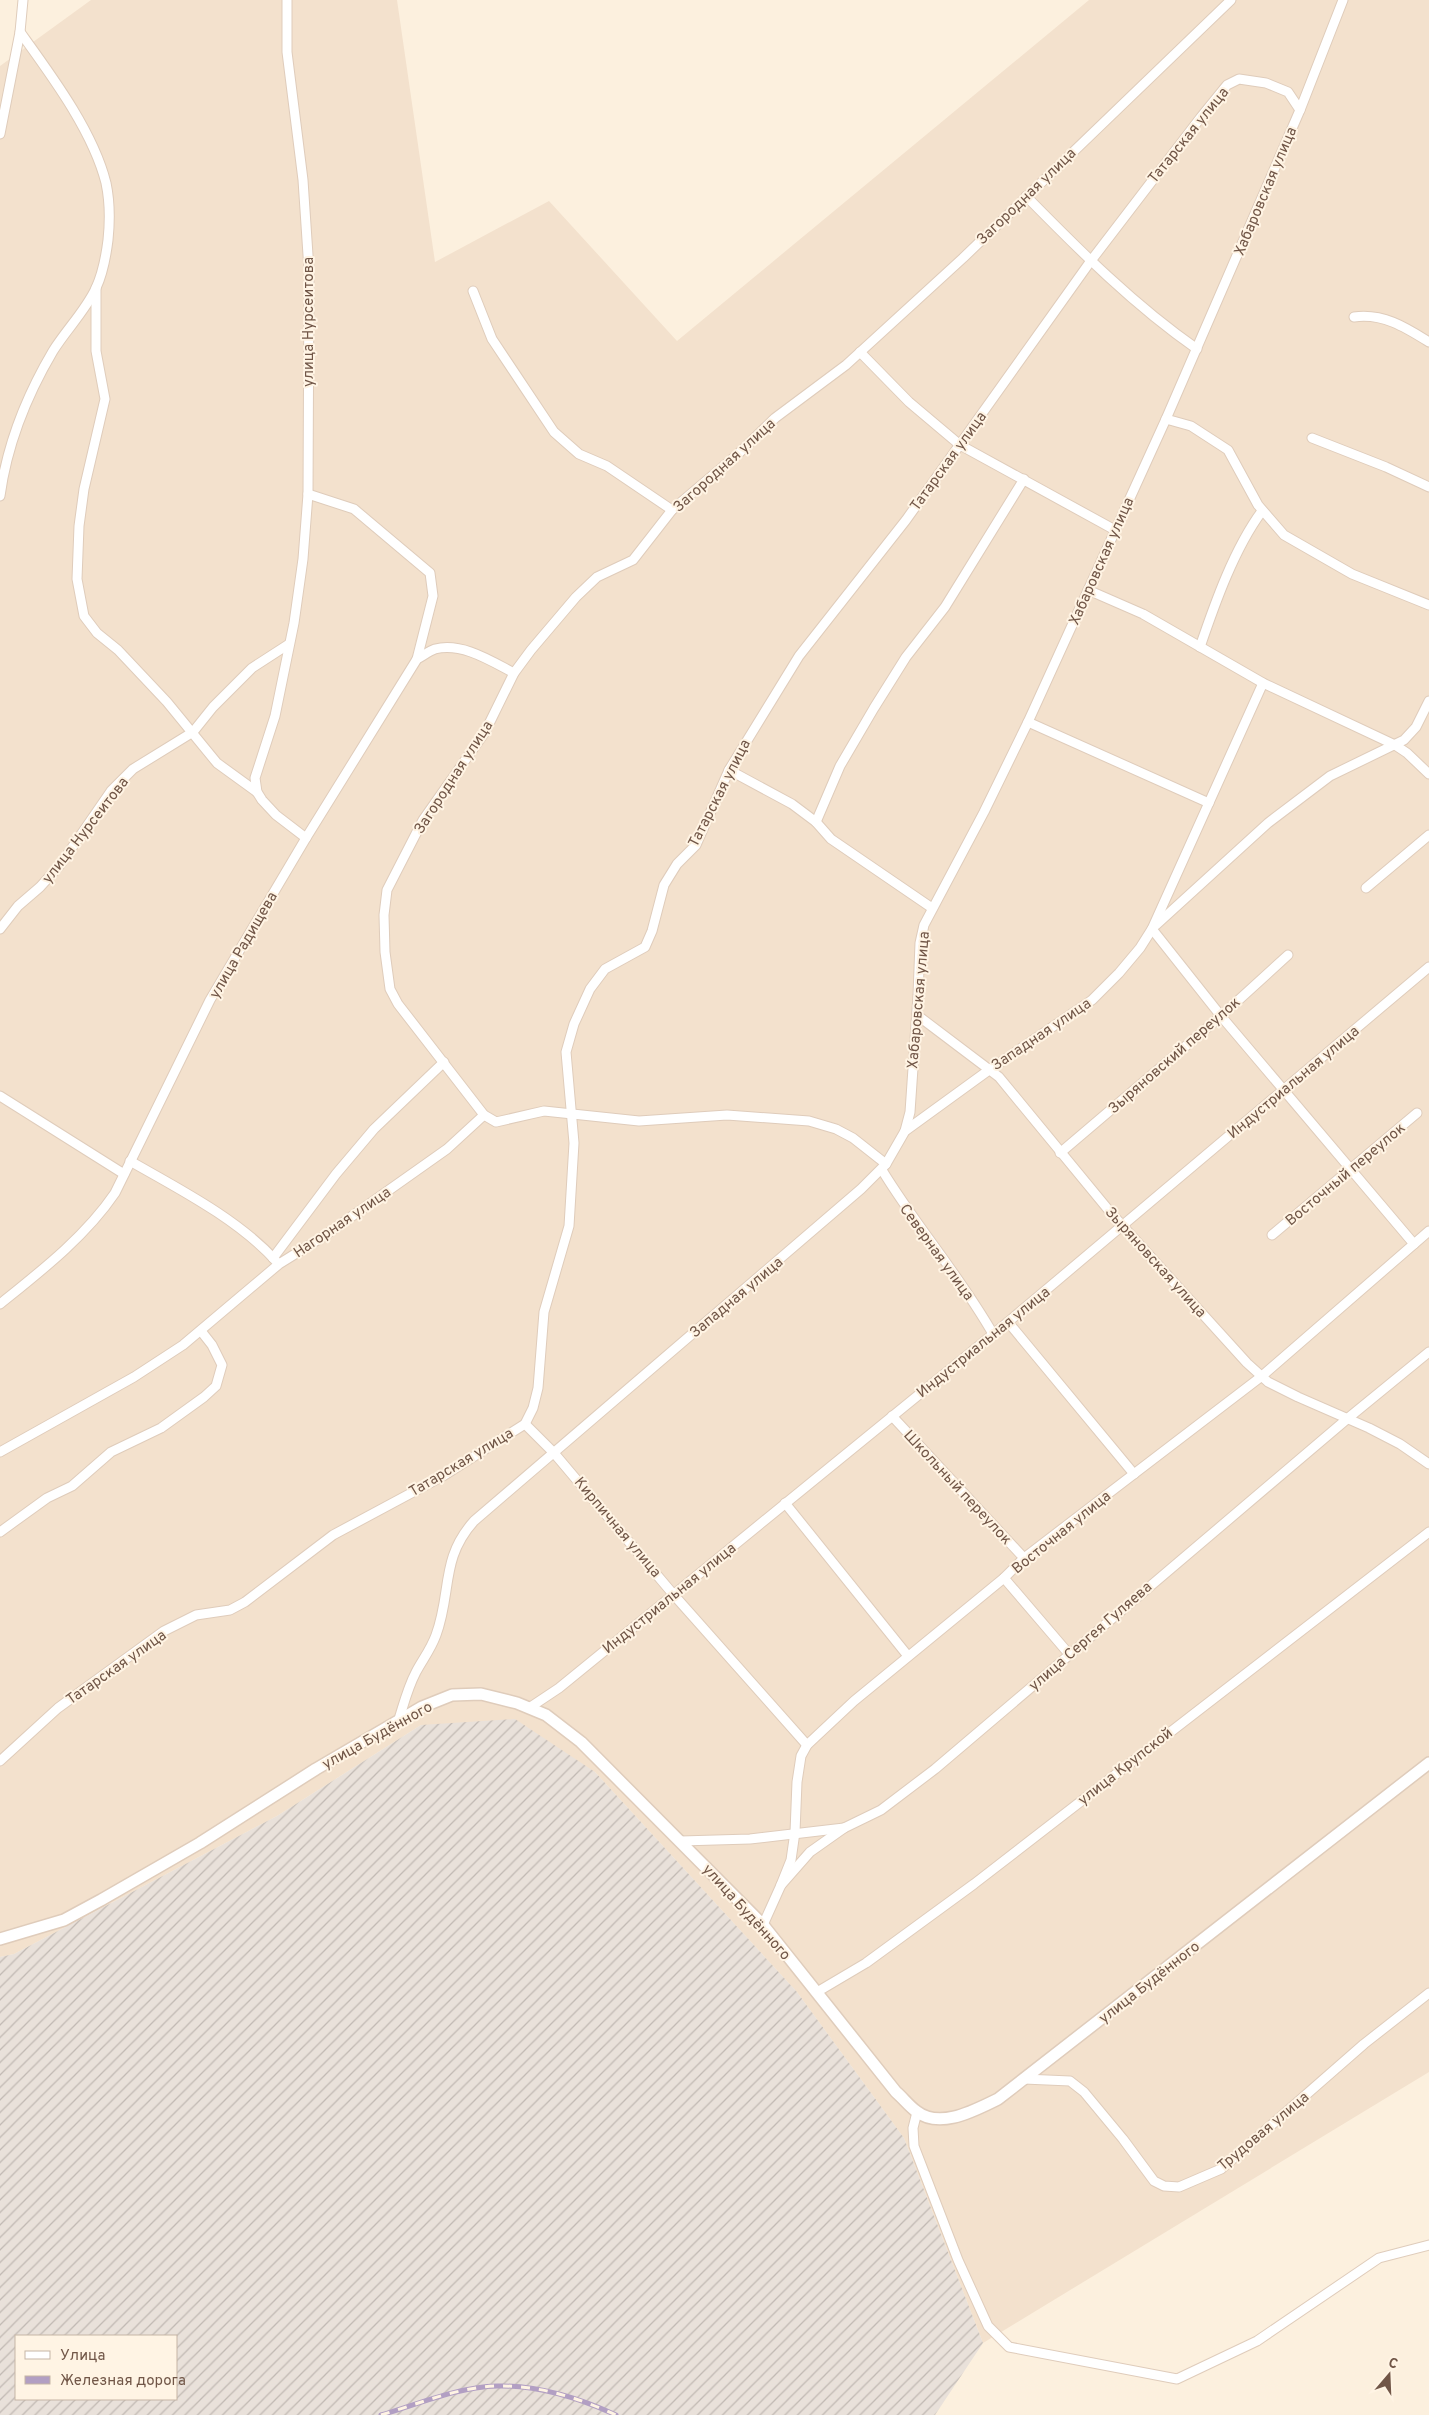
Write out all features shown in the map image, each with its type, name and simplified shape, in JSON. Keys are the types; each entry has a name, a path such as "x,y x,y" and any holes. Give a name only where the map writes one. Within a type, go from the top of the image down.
{"street":[{"path":"0,134 20,32 23,0"},
{"name":"улица Нурсеитова","path":"257,792 255,778 275,716 304,559 308,494 309,270 303,180 287,52 287,0"},
{"name":"Загородная улица","path":"484,1115 402,1011 390,989 385,952 387,890 423,820 485,732 514,673 576,597 596,577 634,560 672,510 696,491 775,418 846,365 1231,0"},
{"name":"Хабаровская улица","path":"905,1131 910,1112 920,942 924,925 984,812 1028,722 1166,418 1300,110 1343,0"},
{"path":"0,496 12,442 38,378 54,350 96,288 106,256 110,218 106,183 94,150 52,76 20,32"},
{"name":"Татарская улица","path":"0,1761 58,1708 164,1631 196,1615 230,1610 245,1602 301,1557 333,1535 443,1476 525,1424 533,1408 538,1388 544,1312 569,1226 574,1143 566,1052 578,1015 590,988 605,969 645,947 664,885 677,864 696,845 729,770 799,656 906,520 1090,262 1227,85 1239,79 1266,83 1288,92 1300,110"},
{"path":"1026,196 1090,262 1166,328 1196,349"},
{"path":"96,288 96,351 105,399 84,489 79,526 77,579 84,616 97,633 118,650 193,732 217,763 257,792 276,815 306,838"},
{"path":"473,291 492,339 554,432 579,454 607,466 672,510"},
{"path":"1354,317 1370,315 1383,318 1429,342"},
{"path":"860,352 909,402 960,445 1024,478 1115,530"},
{"path":"1166,418 1191,426 1228,450 1262,511 1284,535 1352,574 1429,605"},
{"path":"1312,438 1386,467 1429,487"},
{"path":"816,822 840,766 874,708 906,657 945,607 1024,478"},
{"name":"улица Радищева","path":"0,1304 80,1236 103,1210 124,1174 210,1000 306,838 417,659 434,596 430,574 354,509 308,494"},
{"path":"1200,647 1212,612 1238,554 1262,511"},
{"path":"1088,590 1144,614 1263,683 1395,745 1407,753 1429,774"},
{"name":"улица Нурсеитова","path":"0,929 18,906 40,888 60,865 111,791 133,768 193,732 213,707 252,668 289,644"},
{"path":"417,659 433,650 446,648 476,654 514,673"},
{"name":"Западная улица","path":"1152,929 1263,683"},
{"name":"Западная улица","path":"400,1719 416,1673 430,1650 437,1633 444,1607 452,1552 460,1536 474,1521 827,1220 884,1167 905,1131 989,1070 1092,1000 1119,973 1152,929 1268,823 1330,776 1404,740 1416,727 1429,701"},
{"path":"1028,722 1209,803"},
{"path":"729,770 792,804 816,822 831,839 932,908"},
{"path":"1366,888 1429,835"},
{"path":"1152,929 1221,1016 1414,1244"},
{"name":"Зыряновский переулок","path":"1060,1153 1221,1016 1288,955"},
{"name":"Индустриальная улица","path":"529,1708 559,1688 1008,1322 1429,967"},
{"name":"Зыряновская улица","path":"917,1015 999,1077 1060,1153 1247,1363 1262,1376 1298,1397 1400,1444 1429,1464"},
{"path":"130,1161 172,1185 238,1228 262,1246 276,1261 336,1174 374,1129 444,1062"},
{"path":"0,1096 124,1174"},
{"path":"484,1115 496,1122 544,1111 639,1121 727,1115 809,1121 853,1138 884,1167"},
{"name":"Восточный переулок","path":"1272,1235 1417,1113"},
{"name":"Нагорная улица","path":"0,1452 134,1377 201,1331 276,1261 324,1236 447,1149 484,1115"},
{"name":"Северная улица","path":"884,1167 894,1191 946,1261 993,1334"},
{"name":"Восточная улица","path":"781,1884 791,1860 795,1832 797,1782 801,1756 807,1745 854,1701 1004,1578 1024,1558 1262,1376 1429,1231"},
{"path":"1008,1322 1134,1474"},
{"path":"0,1532 47,1498 72,1486 111,1452 161,1428 216,1386 222,1365 212,1345 201,1331"},
{"name":"улица Сергея Гуляева","path":"763,1925 781,1884 810,1852 844,1828 881,1810 935,1769 1347,1418 1429,1352"},
{"name":"Школьный переулок","path":"892,1416 1024,1558"},
{"name":"Кирпичная улица","path":"525,1424 554,1453 674,1594 807,1745"},
{"path":"785,1503 908,1656"},
{"name":"улица Крупской","path":"817,1992 866,1963 974,1884 1429,1532"},
{"path":"1004,1578 1068,1654"},
{"name":"улица Будённого","path":"0,1939 64,1920 200,1843 400,1719 452,1695 481,1694 546,1715 580,1742 763,1925 896,2092 917,2112 935,2118 965,2114 998,2099 1429,1764"},
{"path":"680,1841 750,1839 795,1832 844,1828"},
{"name":"Трудовая улица","path":"1024,2079 1070,2081 1084,2092 1118,2132 1154,2181 1164,2186 1179,2187 1220,2169 1364,2044 1429,1993"},
{"path":"917,2112 913,2128 914,2146 958,2260 988,2326 1009,2347 1177,2379 1257,2341 1379,2258 1429,2245"}],"shaded area":[{"path":"91,0 397,0 435,262 549,201 677,341 1089,0 1429,0 1429,2072 983,2343 904,2138 797,1992 595,1772 421,1725 277,1816 14,1954 0,1957 0,66"},
{"path":"515,1719 595,1772 797,1992 904,2138 983,2343 935,2415 0,2415 0,1957 14,1954 277,1816 421,1725"}],"railway":[{"path":"381,2415 468,2389 497,2386 543,2390 588,2403 616,2415"}]}
